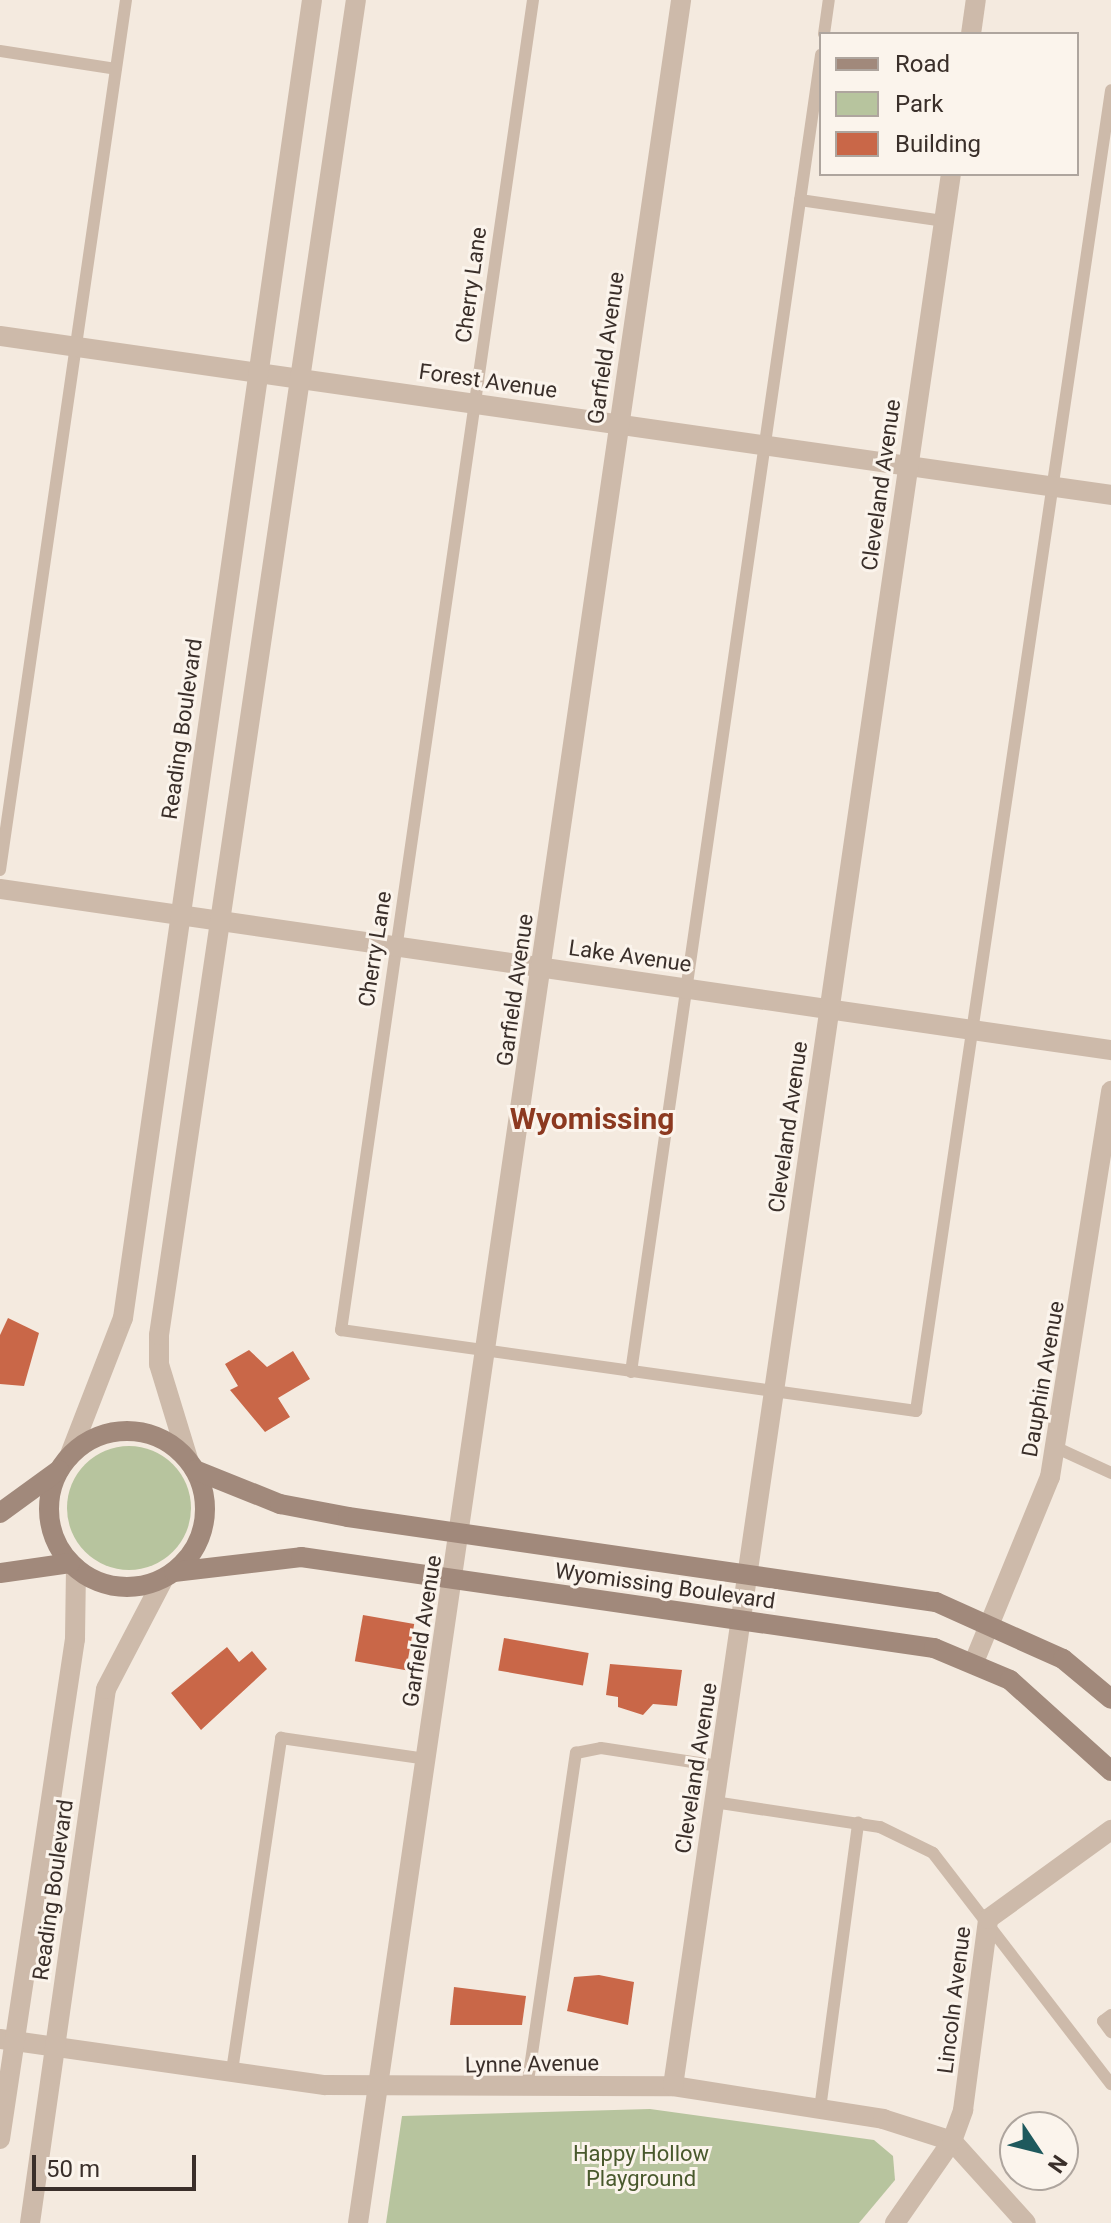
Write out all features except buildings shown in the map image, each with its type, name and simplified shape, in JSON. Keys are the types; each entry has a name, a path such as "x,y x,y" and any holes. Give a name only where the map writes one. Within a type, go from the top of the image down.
{"main road":[{"path":"0,1513 100,1435 129,1431 157,1436 191,1464 204,1525 169,1575 113,1586 73,1566 0,1573"},
{"path":"64,1464 50,1523 73,1566"},
{"name":"Wyomissing Boulevard","path":"191,1464 280,1504 936,1602 991,1622 1063,1659 1111,1699"},
{"name":"Wyomissing Boulevard","path":"169,1575 301,1557 454,1582 934,1648 974,1662 1037,1699 1111,1771"}],"street":[{"name":"Reading Boulevard","path":"64,1464 123,1318 312,0"},
{"path":"191,1464 159,1364 159,1335 303,380 356,0"},
{"name":"Garfield Avenue","path":"358,2223 488,1351 681,0"},
{"path":"971,32 976,0"},
{"name":"Cleveland Avenue","path":"673,2086 719,1766 753,1574 774,1392 951,176"},
{"name":"Forest Avenue","path":"0,336 1111,495"},
{"name":"Lake Avenue","path":"0,889 1111,1050"},
{"name":"Dauphin Avenue","path":"974,1662 1057,1448 1111,1091"},
{"name":"Reading Boulevard","path":"0,2139 6,2040 75,1639 73,1566"},
{"name":"Reading Boulevard","path":"30,2223 106,1689 169,1575"},
{"name":"Lincoln Avenue","path":"895,2223 952,2141 963,2110 988,1919 1111,1830"},
{"name":"Lynne Avenue","path":"6,2040 378,2089 673,2086 820,2109 952,2141"},
{"path":"952,2141 1026,2223"}],"lane":[{"path":"0,870 126,0"},
{"name":"Cherry Lane","path":"533,0 341,1330 916,1411 973,1029"},
{"path":"824,32 829,0"},
{"path":"0,51 116,69"},
{"path":"631,1372 819,69"},
{"path":"973,1029 1111,90"},
{"path":"800,200 944,221"},
{"path":"1057,1448 1111,1473"},
{"path":"232,2071 281,1738 427,1759"},
{"path":"527,2088 576,1753 601,1748 719,1766"},
{"path":"714,1802 858,1823 933,1853 988,1919 1111,2084"},
{"path":"820,2109 858,1823"},
{"path":"1111,2015 1103,2021 1111,2032"}],"green space":[{"path":"129,1446 153,1450 173,1464 187,1484 191,1508 187,1532 173,1552 153,1566 129,1570 105,1566 85,1552 71,1532 67,1508 71,1484 85,1464 105,1450"},
{"name":"Happy Hollow Playground","path":"650,2109 874,2140 893,2156 895,2180 859,2223 386,2223 402,2116"}],"district":[{"name":"Wyomissing","path":"592,1119"}]}
